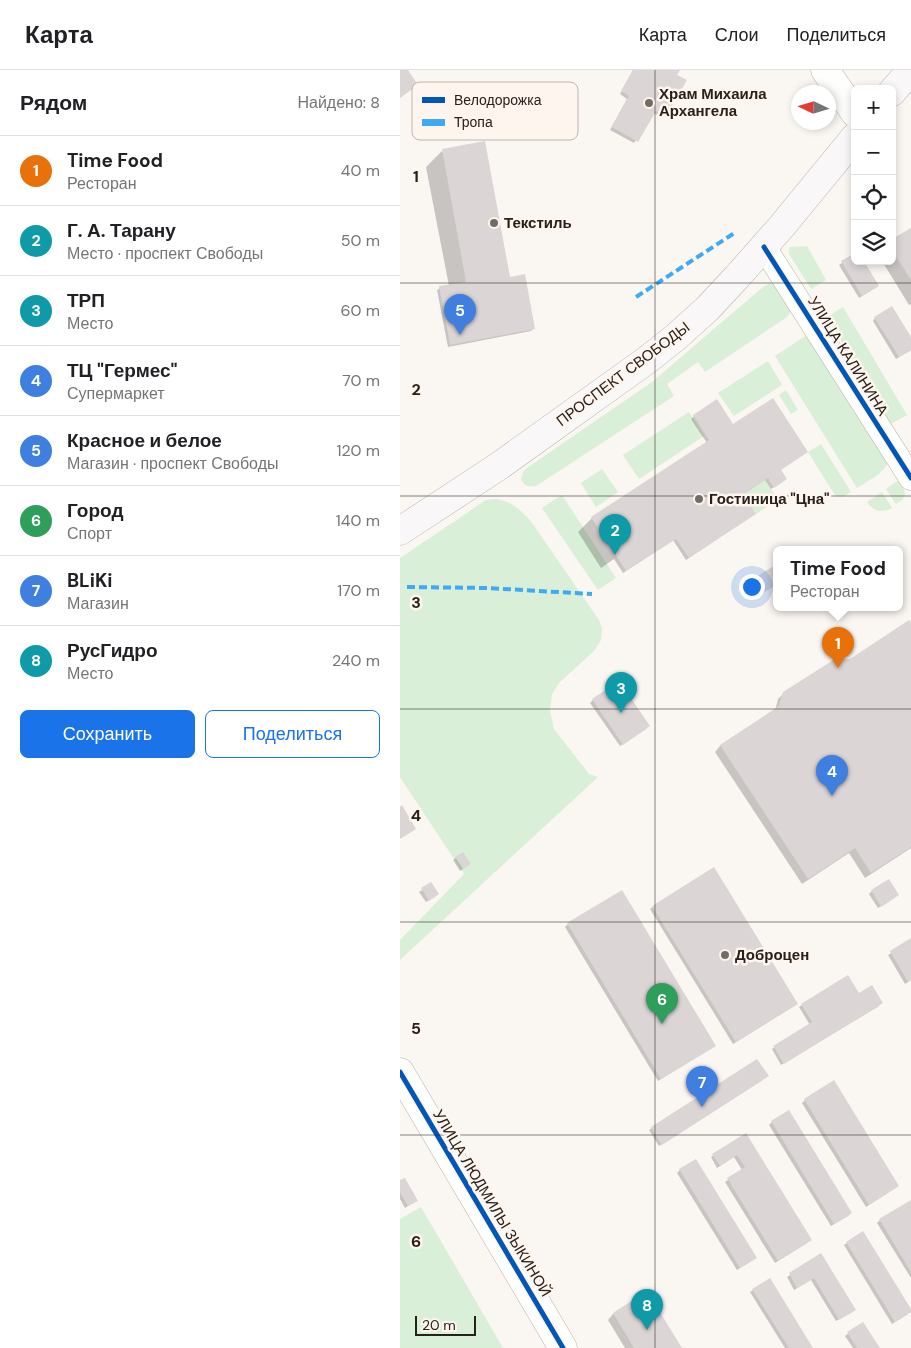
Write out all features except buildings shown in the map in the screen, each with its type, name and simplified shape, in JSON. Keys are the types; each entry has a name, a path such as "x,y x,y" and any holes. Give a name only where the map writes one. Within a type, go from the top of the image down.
{"main road":[{"path":"896,87 911,70"},
{"name":"ПРОСПЕКТ СВОБОДЫ","path":"400,531 499,466 647,360 676,337 707,309 764,247 851,142"}],"street":[{"path":"825,70 851,107"},
{"name":"УЛИЦА КАЛИНИНА","path":"764,247 911,478"},
{"name":"УЛИЦА ЛЮДМИЛЫ ЗЫКИНОЙ","path":"400,1072 563,1348"}],"green space":[{"path":"807,246 826,280 811,289 789,254 789,247"},
{"path":"769,284 775,285 791,311 787,317 705,372 698,362 667,384 674,396 536,486 529,486 523,483 521,479 524,470 652,382 763,287"},
{"path":"843,307 907,415 891,424 827,317"},
{"path":"805,336 809,336 888,462 879,474 857,488 775,356"},
{"path":"768,361 782,385 734,416 718,393"},
{"path":"786,390 798,410 791,414 779,395"},
{"path":"689,412 704,436 639,479 623,455"},
{"path":"821,444 851,492 841,497 835,495 808,452"},
{"path":"602,469 618,492 596,507 581,483"},
{"path":"900,479 905,495 896,504 886,489"},
{"path":"765,480 775,495 773,503 756,514 743,494"},
{"path":"882,492 892,508 878,511 867,502"},
{"path":"562,495 616,578 598,590 542,508"},
{"path":"497,499 515,506 530,520 599,620 602,629 601,640 594,651 559,683 552,694 550,711 554,729 589,774 598,777 400,960 400,940 464,874 400,777 400,558 486,500"},
{"path":"421,1207 503,1348 400,1348 400,1219"}],"marked path":[{"path":"636,297 736,232"},
{"path":"407,587 487,588 592,594"}],"cycle path":[{"path":"764,247 911,478"},
{"path":"400,1072 563,1348"}],"place":[{"name":"Храм Михаила Архангела","path":"649,103"},
{"name":"Текстиль","path":"494,223"},
{"name":"Красное и белое","path":"460,335"},
{"name":"Гостиница \"Цна\"","path":"699,499"},
{"name":"Г. А. Тарану","path":"615,555"},
{"name":"Time Food","path":"838,668"},
{"name":"ТРП","path":"621,713"},
{"name":"ТЦ \"Гермес\"","path":"832,796"},
{"name":"Доброцен","path":"725,955"},
{"name":"Город","path":"662,1024"},
{"name":"BLiKi","path":"702,1107"},
{"name":"РусГидро","path":"647,1330"}]}
